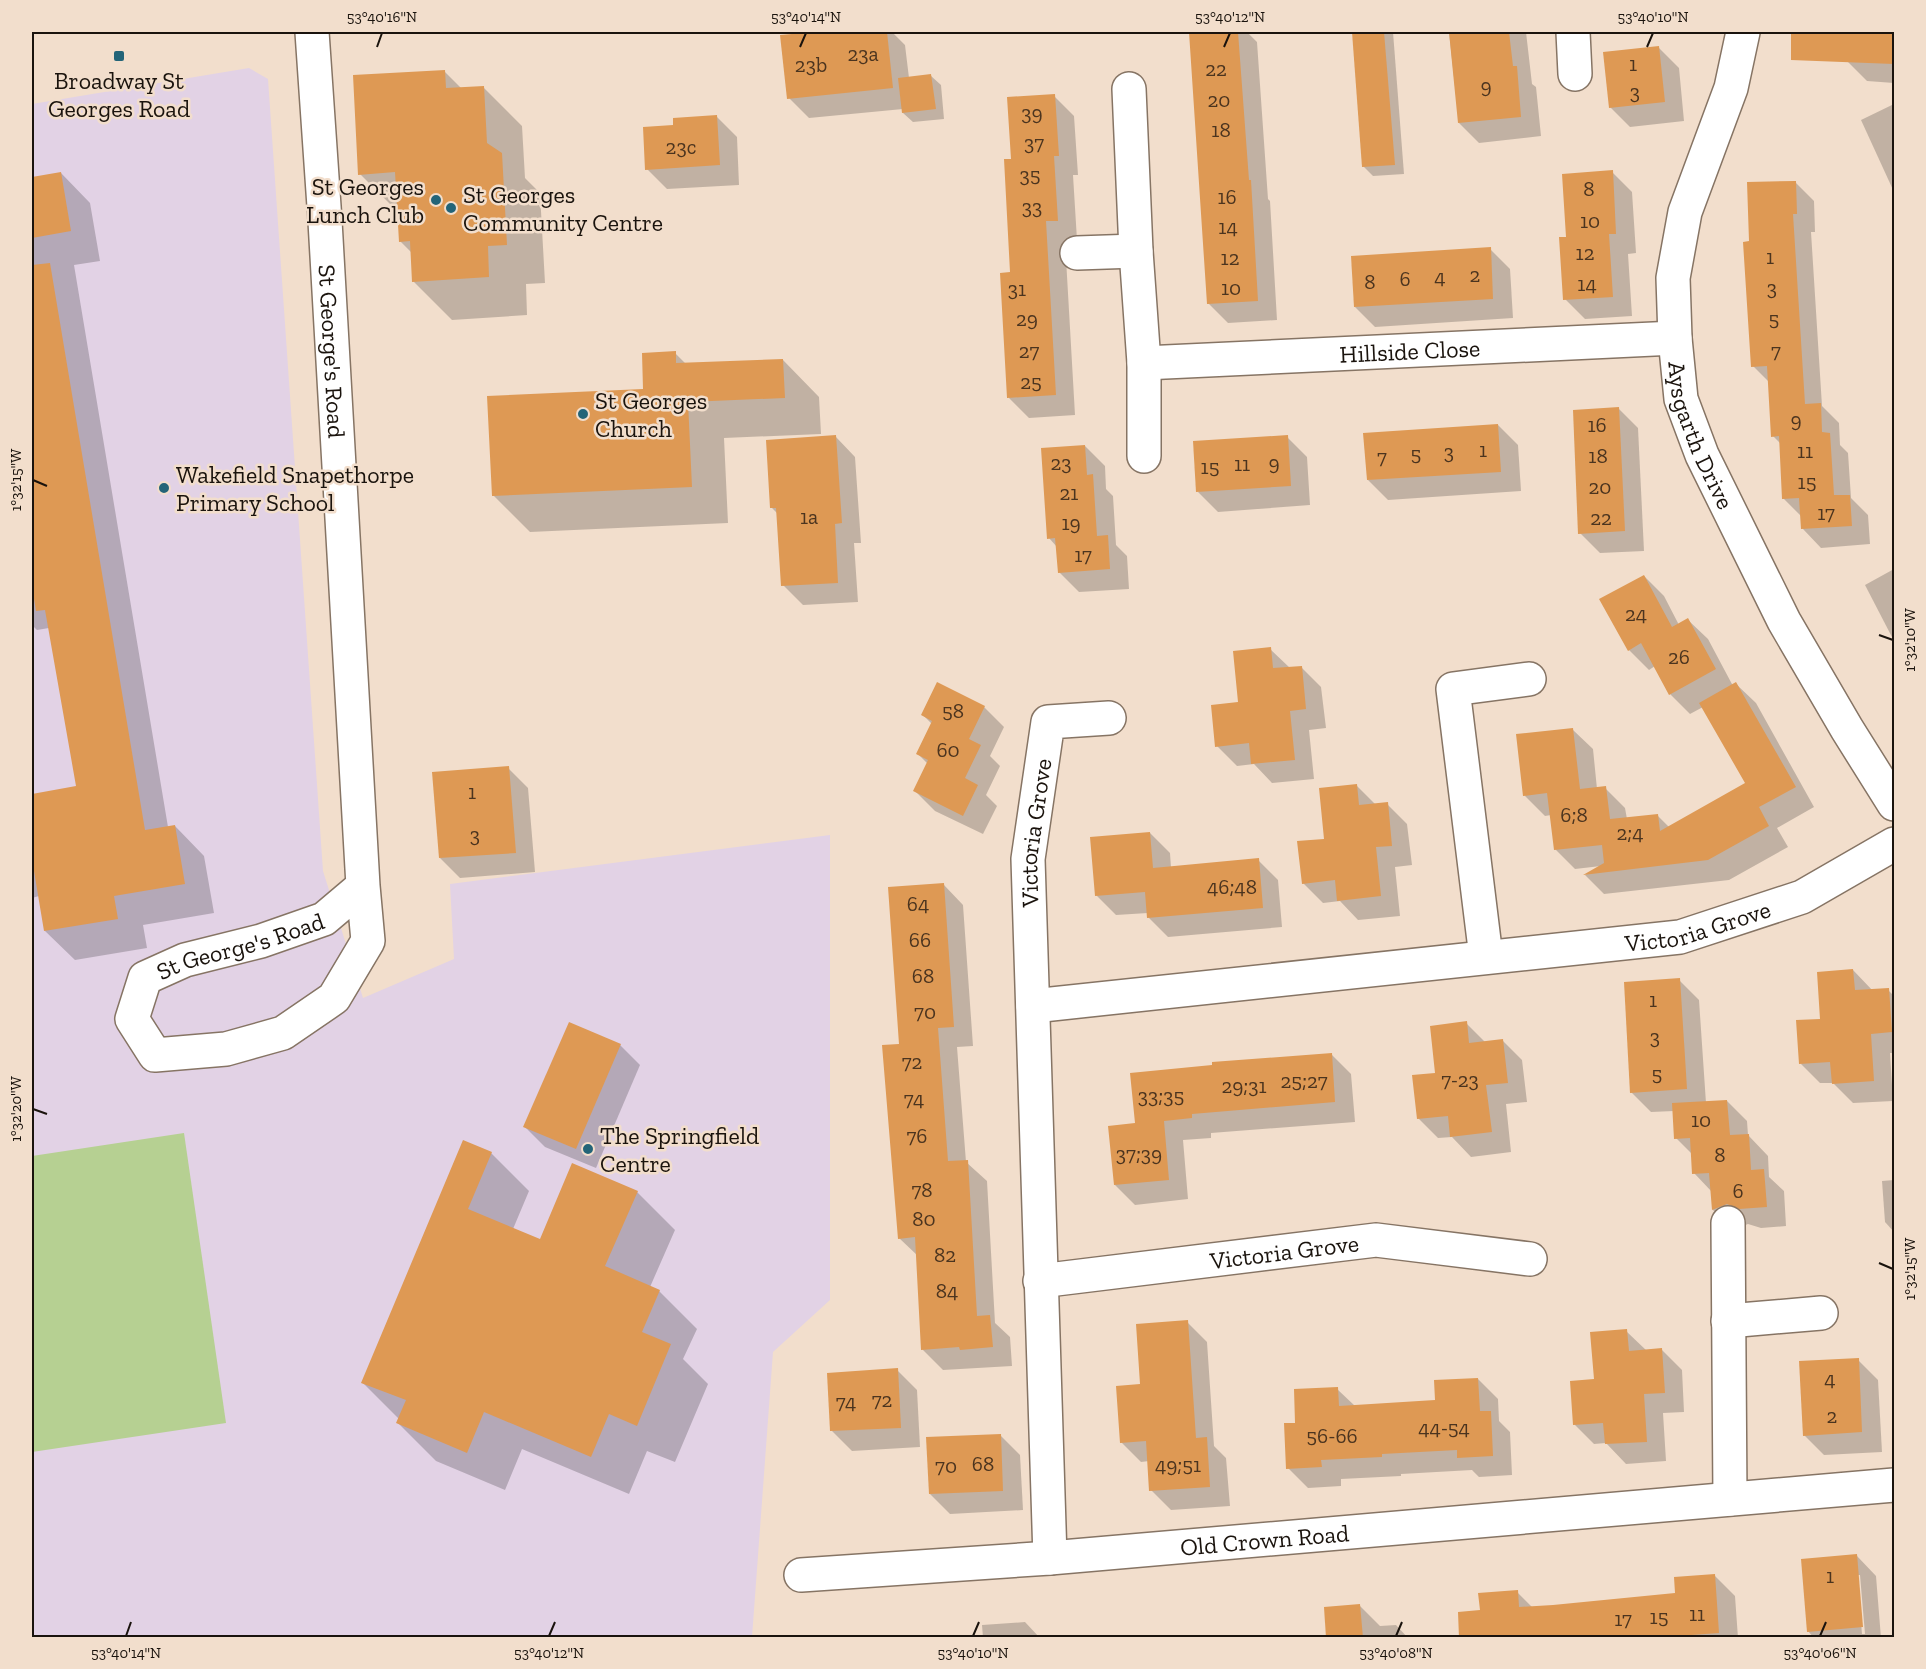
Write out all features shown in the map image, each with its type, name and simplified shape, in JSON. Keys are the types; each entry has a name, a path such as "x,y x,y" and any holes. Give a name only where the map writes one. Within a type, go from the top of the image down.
{"street":[{"name":"St George's Road","path":"312,32 368,941 334,998 283,1033 226,1049 155,1055 132,1019 145,978 185,960 261,941 324,919 363,886"},
{"path":"1573,32 1575,74"},
{"name":"Aysgarth Drive","path":"1743,32 1731,88 1685,212 1673,278 1675,338 1681,399 1702,455 1784,621 1894,804"},
{"path":"1129,89 1136,250 1144,363 1144,456"},
{"path":"1077,253 1136,250"},
{"name":"Hillside Close","path":"1144,363 1675,338"},
{"path":"1486,957 1453,689 1529,679"},
{"name":"Victoria Grove","path":"1050,1557 1028,859 1048,722 1109,718"},
{"name":"Victoria Grove","path":"1033,1006 1680,937 1802,897 1894,844"},
{"path":"1728,1223 1730,1499"},
{"name":"Victoria Grove","path":"1040,1281 1376,1240 1530,1259"},
{"path":"1728,1321 1821,1313"},
{"name":"Old Crown Road","path":"801,1575 1050,1557 1894,1485"}],"shaded area":[{"path":"249,68 268,79 323,871 363,998 454,959 450,884 830,835 830,1300 773,1352 752,1637 32,1638 32,104"}],"green space":[{"path":"184,1133 226,1423 32,1452 32,1156"}],"building":[{"path":"815,32 887,32 893,88 787,99 780,35"},
{"path":"1189,32 1238,32 1249,180 1251,180 1258,301 1207,304"},
{"path":"1352,32 1384,32 1395,165 1362,167"},
{"path":"1449,32 1509,32 1513,66 1517,66 1521,117 1458,123"},
{"path":"1791,32 1894,32 1894,64 1791,60"},
{"path":"1659,46 1665,102 1609,108 1603,52"},
{"name":"St Georges Community Centre","path":"445,70 446,88 484,86 487,143 502,153 507,245 488,246 489,277 412,282 410,241 399,242 395,172 358,175 353,75"},
{"path":"931,74 936,109 902,113 898,78"},
{"path":"1055,94 1059,156 1054,156 1058,221 1046,221 1056,395 1007,398 1000,273 1010,272 1004,159 1011,159 1007,97"},
{"path":"717,115 720,165 645,170 643,127 673,125 673,118"},
{"path":"1613,170 1616,234 1609,234 1613,297 1563,300 1559,237 1566,237 1562,174"},
{"path":"61,172 71,231 32,238 32,177"},
{"path":"1796,181 1797,214 1793,214 1805,404 1821,403 1822,432 1830,433 1834,495 1850,495 1852,526 1801,529 1799,498 1782,499 1779,436 1771,437 1767,366 1751,367 1743,242 1749,241 1747,182"},
{"path":"1491,247 1493,299 1354,307 1351,256"},
{"path":"50,263 145,830 175,825 185,884 114,896 118,919 44,931 32,859 32,794 76,786 45,610 36,611 32,586 32,265"},
{"name":"St Georges Church","path":"676,351 676,363 783,359 785,398 688,402 692,487 492,496 487,396 643,389 642,353"},
{"path":"1619,407 1625,531 1578,534 1573,410"},
{"path":"1498,424 1501,472 1367,480 1363,433"},
{"path":"836,435 842,523 835,524 838,583 781,586 776,508 770,508 766,440"},
{"path":"1288,435 1291,486 1196,492 1193,441"},
{"path":"1085,445 1087,475 1093,474 1097,536 1108,535 1110,569 1058,573 1055,538 1047,539 1041,448"},
{"path":"1644,575 1672,627 1688,618 1716,669 1669,695 1641,643 1628,651 1599,599"},
{"path":"1271,647 1273,668 1302,666 1306,709 1290,711 1295,760 1251,764 1249,743 1215,747 1211,705 1238,702 1233,651"},
{"path":"937,682 985,706 969,739 981,745 965,778 978,785 963,816 913,791 928,760 916,754 932,721 921,715"},
{"path":"1736,682 1796,787 1759,807 1769,826 1708,860 1583,875 1604,863 1602,845 1554,850 1547,793 1523,796 1516,734 1573,728 1580,789 1606,786 1610,819 1658,814 1660,831 1745,783 1699,703"},
{"path":"509,766 516,853 439,858 432,772"},
{"path":"1357,784 1359,805 1388,802 1392,846 1376,847 1381,896 1337,901 1335,880 1302,884 1297,841 1324,839 1319,788"},
{"path":"1150,832 1153,868 1259,858 1263,908 1147,918 1145,892 1095,896 1090,837"},
{"path":"944,883 954,1027 938,1028 948,1161 968,1160 977,1316 990,1315 993,1347 921,1350 915,1237 898,1239 882,1045 899,1044 888,887"},
{"path":"1853,969 1855,990 1889,988 1892,1032 1871,1034 1874,1081 1832,1084 1830,1062 1799,1064 1796,1020 1820,1019 1817,972"},
{"path":"1680,978 1687,1089 1630,1093 1624,982"},
{"path":"1467,1021 1469,1043 1503,1039 1508,1083 1486,1085 1492,1132 1450,1137 1448,1116 1417,1119 1412,1075 1435,1073 1430,1026"},
{"path":"569,1022 621,1044 576,1149 523,1127"},
{"path":"1332,1053 1335,1102 1192,1114 1192,1118 1164,1121 1169,1180 1114,1185 1108,1126 1135,1123 1130,1073 1212,1065 1212,1062"},
{"path":"1727,1100 1730,1135 1749,1134 1751,1170 1764,1169 1767,1207 1739,1209 1727,1204 1712,1210 1709,1173 1692,1174 1690,1138 1674,1139 1672,1103"},
{"path":"463,1140 492,1152 468,1209 540,1239 572,1163 638,1191 605,1266 660,1290 642,1332 671,1344 637,1426 609,1414 591,1457 484,1412 467,1453 396,1423 406,1400 361,1383"},
{"path":"1188,1320 1196,1438 1207,1437 1210,1487 1149,1491 1146,1441 1120,1443 1116,1386 1140,1384 1136,1324"},
{"path":"1627,1329 1629,1351 1662,1348 1665,1393 1644,1394 1647,1442 1605,1444 1603,1423 1573,1425 1570,1381 1594,1379 1590,1332"},
{"path":"1859,1358 1862,1432 1803,1436 1799,1361"},
{"path":"898,1368 901,1428 830,1431 827,1373"},
{"path":"1478,1378 1480,1411 1491,1411 1493,1456 1457,1458 1457,1450 1382,1454 1382,1457 1321,1460 1322,1467 1286,1469 1284,1423 1295,1423 1294,1389 1338,1387 1339,1406 1435,1400 1434,1380"},
{"path":"1001,1434 1003,1491 929,1494 926,1437"},
{"path":"1857,1554 1863,1627 1807,1632 1801,1559"},
{"path":"1715,1574 1719,1633 1678,1636 1679,1638 1459,1638 1458,1612 1480,1610 1478,1593 1518,1590 1519,1607 1553,1605 1675,1593 1674,1577"},
{"path":"1360,1604 1363,1638 1326,1638 1324,1607"}],"place":[{"name":"Broadway St Georges Road","path":"119,56"},
{"name":"St Georges Lunch Club","path":"436,200"},
{"name":"St Georges Community Centre","path":"451,208"},
{"name":"St Georges Church","path":"583,414"},
{"name":"Wakefield Snapethorpe Primary School","path":"164,488"},
{"name":"The Springfield Centre","path":"588,1149"}]}
